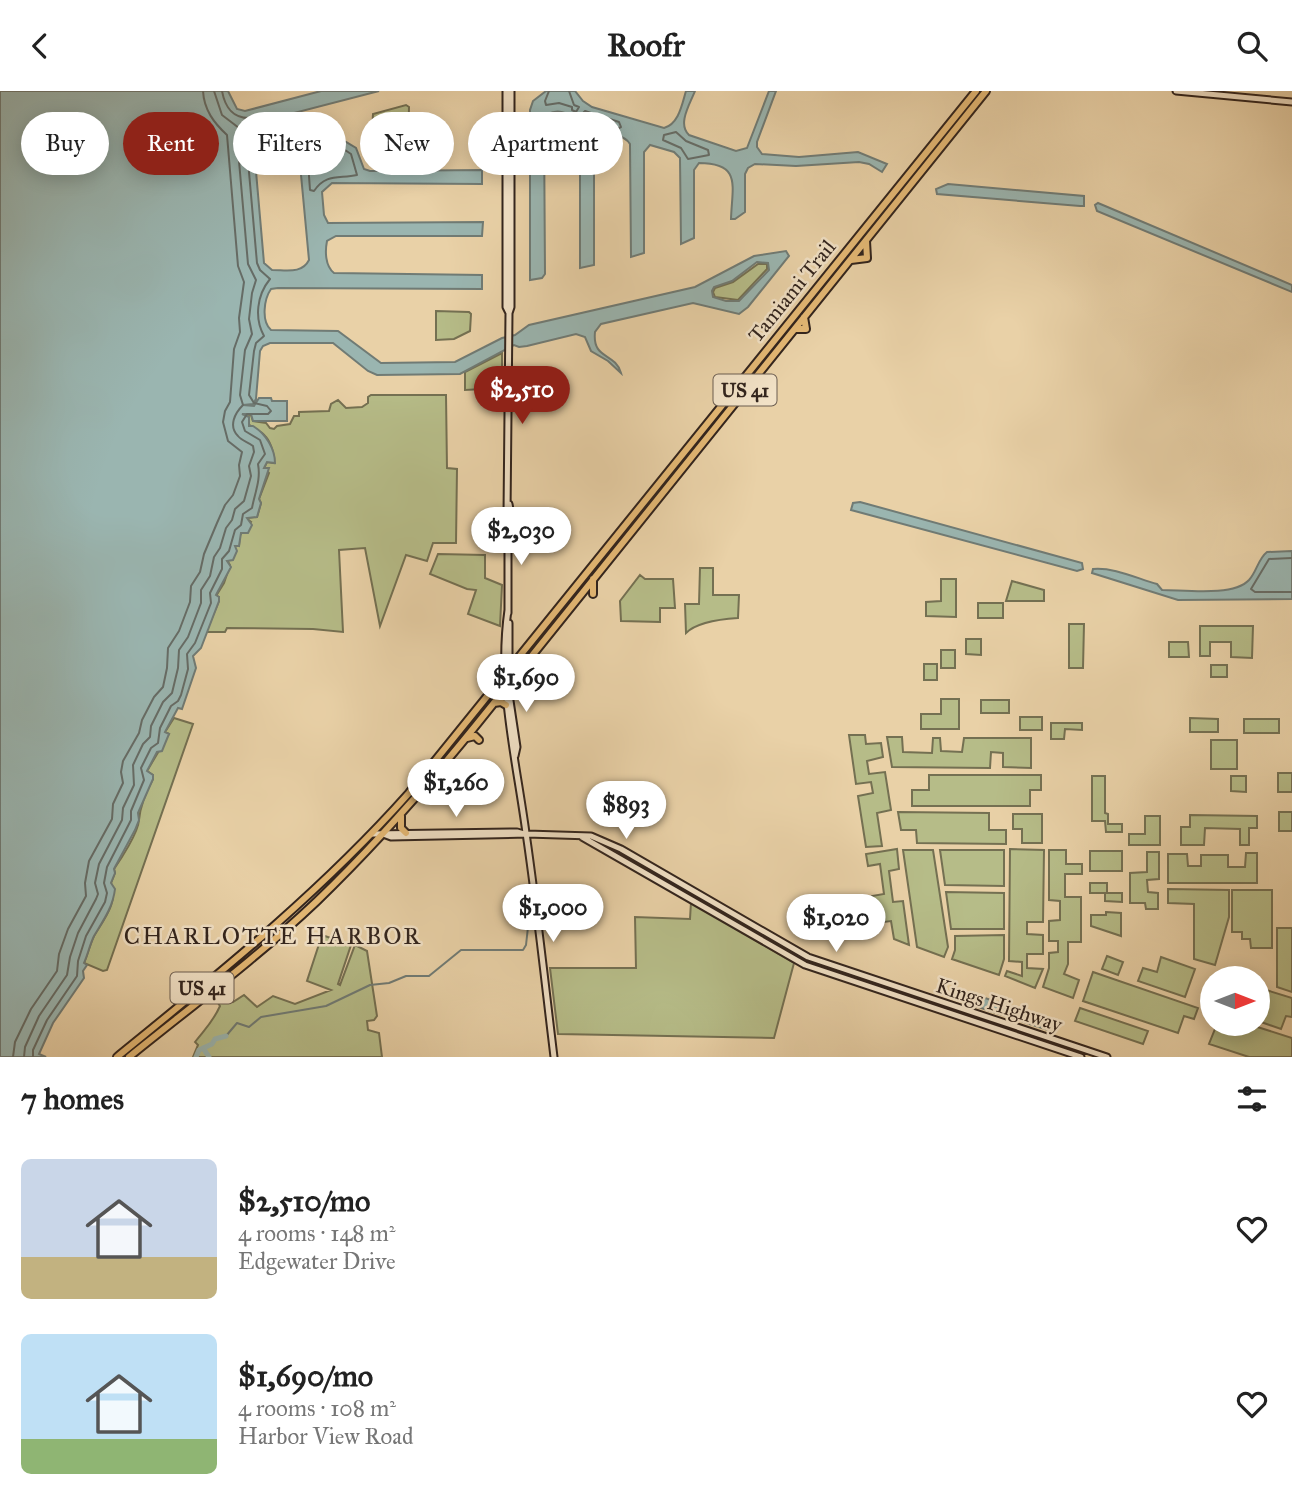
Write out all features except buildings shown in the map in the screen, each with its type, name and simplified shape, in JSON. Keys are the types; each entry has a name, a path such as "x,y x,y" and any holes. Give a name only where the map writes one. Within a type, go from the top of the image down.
{"main road":[{"path":"509,91 511,307 508,349 507,514 510,669 506,705 527,835 554,1057"},
{"name":"Tamiami Trail","path":"117,1057 258,942 372,834 441,756 975,91"},
{"name":"Tamiami Trail","path":"129,1057 305,911 401,814 507,687 986,91"},
{"path":"1176,91 1292,102"},
{"path":"849,261 867,258 866,240"},
{"path":"739,397 742,381"},
{"path":"728,412 732,394"},
{"path":"587,587 589,571"},
{"path":"576,600 578,585"},
{"path":"508,610 504,639 504,675 517,747 515,756"},
{"path":"510,652 517,655 523,653"},
{"path":"492,704 501,702 506,705"},
{"path":"465,738 475,736 479,740"},
{"path":"437,773 441,756"},
{"path":"401,814 400,824 406,833"},
{"name":"Kings Highway","path":"383,834 391,837 517,832 527,835 591,836 645,862 786,946 822,963 1107,1057"},
{"path":"372,834 383,834"},
{"name":"Kings Highway","path":"383,834 434,835"},
{"name":"Kings Highway","path":"582,837 805,965 1081,1057"},
{"path":"600,847 619,848"},
{"path":"616,856 621,853 639,862 645,862"},
{"path":"669,886 673,879"},
{"path":"254,956 258,942"},
{"path":"216,987 219,979 238,964 239,958"},
{"path":"169,1025 175,1010"},
{"path":"150,1040 156,1025"}],"green space":[{"path":"406,105 409,107 409,112 380,112"},
{"path":"758,264 767,264 767,269 738,300 715,297 715,288 733,282"},
{"path":"436,311 469,312 470,331 454,339 436,340"},
{"path":"502,353 502,388 465,390 465,372"},
{"path":"446,395 447,468 457,469 456,543 433,543 427,561 406,555 380,626 365,548 339,550 343,632 227,628 225,632 206,632 219,601 216,596 230,565 227,560 235,545 239,546 240,535 251,522 246,518 257,517 261,503 259,499 269,473 264,468 267,462 274,463 268,440 248,423 242,414 251,415 253,421 266,423 274,429 290,424 294,416 299,416 299,412 329,411 331,404 338,400 346,408 362,407 368,403 368,397"},
{"path":"438,554 485,555 485,578 502,585 500,626 468,614 476,590 430,574"},
{"path":"700,568 713,568 713,595 739,595 738,618 703,624 686,633 685,604 699,604"},
{"path":"640,575 645,579 673,579 675,608 660,608 660,622 621,621 620,601"},
{"path":"941,579 956,579 956,617 926,616 926,602 941,601"},
{"path":"1012,581 1044,590 1044,601 1006,601"},
{"path":"978,603 1003,603 1003,618 978,618"},
{"path":"1069,624 1084,624 1083,668 1069,668"},
{"path":"1200,626 1253,626 1252,658 1231,657 1231,642 1210,642 1210,656 1200,656"},
{"path":"966,639 981,639 981,655 966,654"},
{"path":"1169,642 1188,642 1189,657 1169,657"},
{"path":"941,650 955,650 955,668 941,668"},
{"path":"924,664 937,664 937,680 924,680"},
{"path":"1211,665 1227,665 1227,677 1211,677"},
{"path":"941,699 959,699 959,729 921,729 921,714 941,714"},
{"path":"981,700 1009,700 1009,713 981,713"},
{"path":"1020,717 1042,717 1042,730 1020,730"},
{"path":"174,718 193,724 107,970 103,971 84,963 94,936 112,904 111,883 114,869 136,832 142,805 153,779 153,775 147,771 169,734 165,732"},
{"path":"1190,718 1218,719 1218,732 1190,732"},
{"path":"1244,719 1279,719 1279,733 1244,733"},
{"path":"1051,723 1082,723 1082,730 1065,729 1064,739 1051,739"},
{"path":"849,735 865,735 866,744 881,743 883,757 867,761 869,774 885,772 891,810 877,813 882,846 866,847 858,796 873,793 871,782 856,784"},
{"path":"887,737 902,737 903,752 932,753 933,738 940,738 941,751 962,752 964,738 1031,738 1031,768 1003,767 1003,753 991,752 990,768 892,767"},
{"path":"1211,740 1237,740 1237,769 1211,769"},
{"path":"1278,773 1292,773 1292,792 1278,792"},
{"path":"929,775 1041,775 1041,790 1030,790 1030,806 912,806 912,790 929,790"},
{"path":"1092,776 1105,776 1105,813 1108,814 1108,824 1122,824 1122,832 1106,832 1105,821 1092,821"},
{"path":"1231,776 1246,776 1246,792 1231,791"},
{"path":"898,812 989,813 989,830 1006,830 1006,844 917,843 916,830 901,830"},
{"path":"1279,812 1292,812 1292,831 1279,831"},
{"path":"1013,814 1042,814 1042,843 1022,843 1022,829 1013,829"},
{"path":"1190,815 1257,816 1257,828 1249,828 1249,845 1240,845 1240,829 1205,828 1204,845 1181,845 1181,827 1190,827"},
{"path":"1145,816 1160,816 1160,845 1129,845 1129,834 1145,834"},
{"path":"897,849 899,869 889,871 893,902 903,901 909,945 894,939 891,921 876,923 872,896 884,894 880,864 868,866 866,854"},
{"path":"1010,849 1044,850 1043,922 1027,922 1027,934 1043,935 1043,954 1027,954 1027,968 1043,969 1035,988 1005,976 1007,971 1022,976 1022,962 1009,961"},
{"path":"903,850 933,850 948,947 944,957 917,947"},
{"path":"940,850 1004,850 1004,886 945,885"},
{"path":"1049,850 1066,850 1066,864 1082,864 1082,874 1065,874 1065,897 1081,897 1081,942 1068,942 1068,964 1064,974 1079,980 1073,998 1043,987 1049,968 1049,953 1058,952 1058,941 1049,941 1049,921 1060,920 1060,901 1049,900"},
{"path":"1090,851 1122,851 1122,871 1090,871"},
{"path":"1147,852 1159,852 1159,879 1147,880 1148,892 1158,893 1158,909 1146,909 1145,903 1130,903 1130,873 1147,872"},
{"path":"1246,853 1257,853 1257,883 1168,883 1168,854 1187,854 1188,866 1201,866 1201,855 1228,855 1228,867 1245,867"},
{"path":"1090,883 1107,883 1107,893 1122,893 1122,902 1105,901 1105,893 1090,893"},
{"path":"1168,889 1229,890 1229,917 1215,965 1194,959 1194,904 1168,903"},
{"path":"1232,890 1272,890 1272,948 1251,948 1250,939 1242,939 1242,932 1232,932"},
{"path":"946,892 1004,893 1004,929 951,929"},
{"path":"691,902 794,963 774,1038 558,1034 550,968 636,968 635,917 690,919"},
{"path":"1106,912 1121,913 1121,936 1091,926 1091,915 1106,915"},
{"path":"1277,928 1292,928 1292,992 1277,987"},
{"path":"322,935 351,945 338,984 340,985 355,945 367,951 377,1016 374,1020 367,1021 368,1030 379,1033 382,1057 193,1057 198,1045 195,1042 220,1006 214,997 217,993 233,1002 244,995 257,1007 273,996 295,1004 331,990 307,981"},
{"path":"1004,935 1004,959 999,975 952,959 955,936"},
{"path":"1107,956 1123,962 1118,975 1102,969"},
{"path":"1161,957 1195,969 1185,997 1138,981 1143,968 1157,972"},
{"path":"1093,972 1198,1008 1194,1019 1184,1016 1178,1033 1083,1001"},
{"path":"1270,991 1292,998 1292,1017 1286,1016 1281,1029 1270,1025"},
{"path":"1080,1008 1148,1031 1143,1044 1075,1021"},
{"path":"1270,1031 1292,1038 1292,1057 1249,1057 1209,1044 1212,1036 1270,1036"}],"water":[{"path":"0,91 228,91 237,109 245,111 321,91 379,91 298,112 233,112 233,175 256,175 264,263 272,270 288,271 302,267 309,260 301,175 346,175 346,142 356,148 360,158 360,175 454,175 454,170 468,170 468,175 482,175 482,184 332,183 322,192 324,215 328,223 483,222 482,236 336,236 327,241 326,249 327,262 334,273 482,275 482,289 271,289 265,304 265,316 271,330 338,331 381,363 455,362 502,338 515,335 529,325 695,287 754,256 786,251 789,256 748,307 739,314 693,303 601,324 595,332 597,347 618,366 621,373 591,351 585,337 576,334 527,346 514,345 460,374 377,375 333,343 270,343 263,346 260,351 256,399 253,404 243,405 254,406 259,398 287,401 287,421 253,421 251,414 242,414 249,417 249,426 258,429 266,438 275,463 267,462 264,468 269,468 259,499 261,503 257,517 247,518 252,525 248,533 241,533 233,560 227,561 231,567 216,595 219,601 201,648 193,656 196,668 182,709 178,708 165,732 169,734 162,751 157,752 147,771 153,775 153,779 138,813 139,820 135,830 114,869 111,883 115,889 112,902 91,942 84,963 87,965 83,971 84,978 53,1023 39,1054 46,1057 0,1057","holes":["757,262 768,263 769,270 739,301 713,297 714,287 732,281"]},
{"path":"546,91 575,91 592,107 609,112 530,112 533,101"},
{"path":"686,91 695,91 684,120 689,135 736,151 747,148 769,91 776,91 757,142 762,154 799,157 858,152 887,164 882,172 869,164 859,162 796,166 755,164 748,168 745,174 745,212 731,219 733,187 728,172 713,164 699,163 694,170 694,238 681,244 680,158 674,152 650,145 644,152 644,253 631,257 628,141 623,138 623,116 664,128 676,118"},
{"path":"530,175 544,175 545,274 542,278 530,280"},
{"path":"580,175 594,175 594,265 580,268"},
{"path":"948,184 1084,196 1084,206 937,194 936,189"},
{"path":"1098,203 1292,285 1292,292 1097,211 1095,205"},
{"path":"860,502 1082,563 1083,569 1077,571 851,510 853,503"},
{"path":"1292,551 1292,599 1178,600 1092,573 1093,569 1117,572 1157,584 1162,590 1220,591 1232,589 1249,580 1267,552"},
{"path":"970,993 1058,1022 1059,1027 1051,1031 972,1005 967,1003 966,999"}],"waterway":[{"path":"226,1036 237,1023 249,1027 261,1017 326,1006 370,985 389,983 406,976 429,976 461,950 523,950 529,918"},
{"path":"196,1057 199,1050 212,1044 215,1039 226,1036"},
{"path":"203,1048 209,1057"}],"district":[{"name":"CHARLOTTE HARBOR","path":"273,936"}]}
